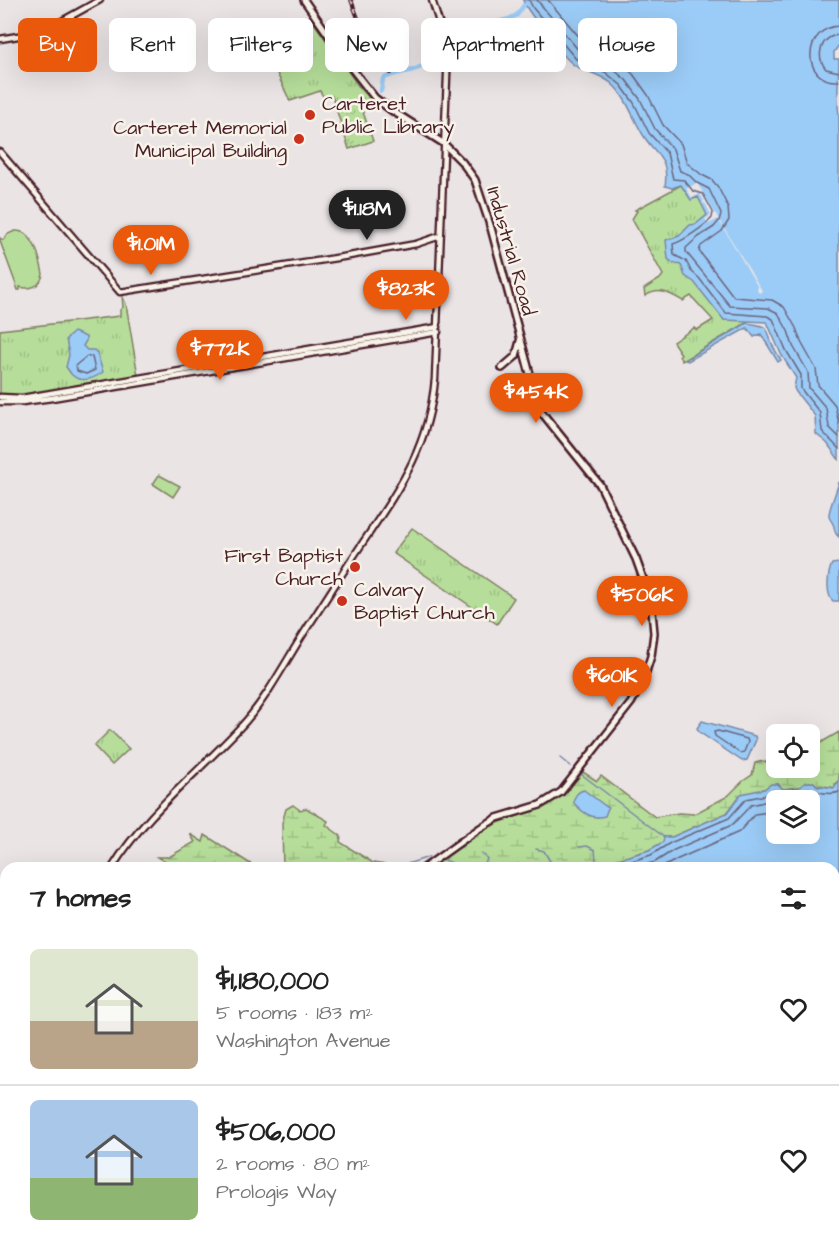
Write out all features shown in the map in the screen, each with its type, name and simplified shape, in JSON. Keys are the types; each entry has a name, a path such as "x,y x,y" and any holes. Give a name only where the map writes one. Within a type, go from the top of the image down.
{"main road":[{"name":"Industrial Road","path":"304,0 375,98 454,152 475,180 491,228 538,404 543,414 600,485 636,559 651,601 654,633 651,656 643,681 632,703 561,792 540,805 497,818 432,862"},
{"path":"502,368 516,356 520,340"}],"street":[{"path":"0,39 42,32 100,0"},
{"path":"116,862 128,843 147,821 248,718 399,490 422,443 433,403 438,329 448,51 432,0"},
{"path":"0,152 120,292 349,256 416,244 440,236"},
{"path":"0,397 21,398 438,329"},
{"path":"0,402 18,403 52,398 438,329"}],"green space":[{"path":"313,21 325,39 325,72 348,72 373,101 362,109 373,141 349,149 332,96 324,98 320,91 290,101 276,72 313,72"},
{"path":"694,182 719,218 724,320 747,320 748,322 682,361 679,356 681,354 673,342 694,328 697,330 713,320 691,296 683,301 659,292 645,296 644,289 663,275 632,219 637,211 635,210 681,185 684,189"},
{"path":"15,231 27,235 35,246 43,274 38,284 28,288 20,287 20,290 18,290 0,241 0,238 3,240"},
{"path":"122,295 126,304 138,376 19,396 0,395 0,330 120,316 120,310 123,307"},
{"path":"159,475 180,486 173,497 153,484"},
{"path":"412,528 514,598 497,624 393,553"},
{"path":"110,730 129,749 112,765 94,746"},
{"path":"839,732 839,780 835,784 836,788 816,786 782,789 778,784 740,798 727,813 672,837 664,837 664,842 649,850 609,862 437,862 487,827 546,806 566,793 583,772 597,781 601,776 655,817 679,813 694,814 728,796 752,775 755,763 766,762 766,778 820,778 820,743"},
{"path":"293,805 300,810 306,808 328,821 326,825 341,836 340,842 371,862 283,862 282,823 286,809"},
{"path":"190,834 203,842 205,835 248,862 165,862 157,857 169,857 195,842"}],"water":[{"path":"523,0 839,0 839,45 834,52 834,59 839,59 839,460 827,443 816,434 815,416 796,392 794,388 796,378 781,354 767,322 724,320 694,282 685,276 681,265 668,259 666,240 679,236 690,225 696,224 707,215 698,197 691,200 681,185 672,188 665,186 664,164 645,138 622,95 607,80 591,72 677,72 677,18 578,18 578,67 566,58 566,18 534,18"},
{"path":"747,323 766,329 781,360 778,362 761,334 754,337 747,328 688,361 685,360"},
{"path":"74,332 86,337 83,346 97,353 103,372 88,379 80,379 72,375 66,367 69,355 66,339"},
{"path":"839,482 839,537 829,516"},
{"path":"839,563 839,601 833,601 830,598 828,577 832,564"},
{"path":"702,721 755,736 756,740 747,760 742,761 699,732 697,728"},
{"path":"839,780 839,862 609,862 649,850 663,842 664,837 672,837 727,813 741,794 764,789 771,784 778,784 783,789 798,788 806,782 814,782 818,787 834,788"},
{"path":"584,790 608,808 605,816 588,815 574,803 576,795"}],"pier":[{"path":"697,183 761,289 759,293 758,287 718,219 709,224 705,219 711,215 705,203 702,204 704,201 700,194 692,198 689,193 686,193 688,191 686,189"}],"waterway":[{"path":"381,91 383,79 421,67 426,63 430,58 429,44 436,37 509,19 517,15 524,5"},
{"path":"560,758 570,766"},
{"path":"581,774 664,837"},
{"path":"579,847 587,846 595,850 596,861"},
{"path":"536,849 544,851 550,862"},
{"path":"481,854 487,859 486,862"},
{"path":"413,862 429,857"},
{"path":"445,860 450,862"},
{"path":"592,862 597,862"}],"railway":[{"path":"351,0 368,44 391,73"}],"place":[{"name":"Carteret Public Library","path":"310,115"},
{"name":"Carteret Memorial Municipal Building","path":"299,139"},
{"name":"First Baptist Church","path":"355,567"},
{"name":"Calvary Baptist Church","path":"342,601"}]}
